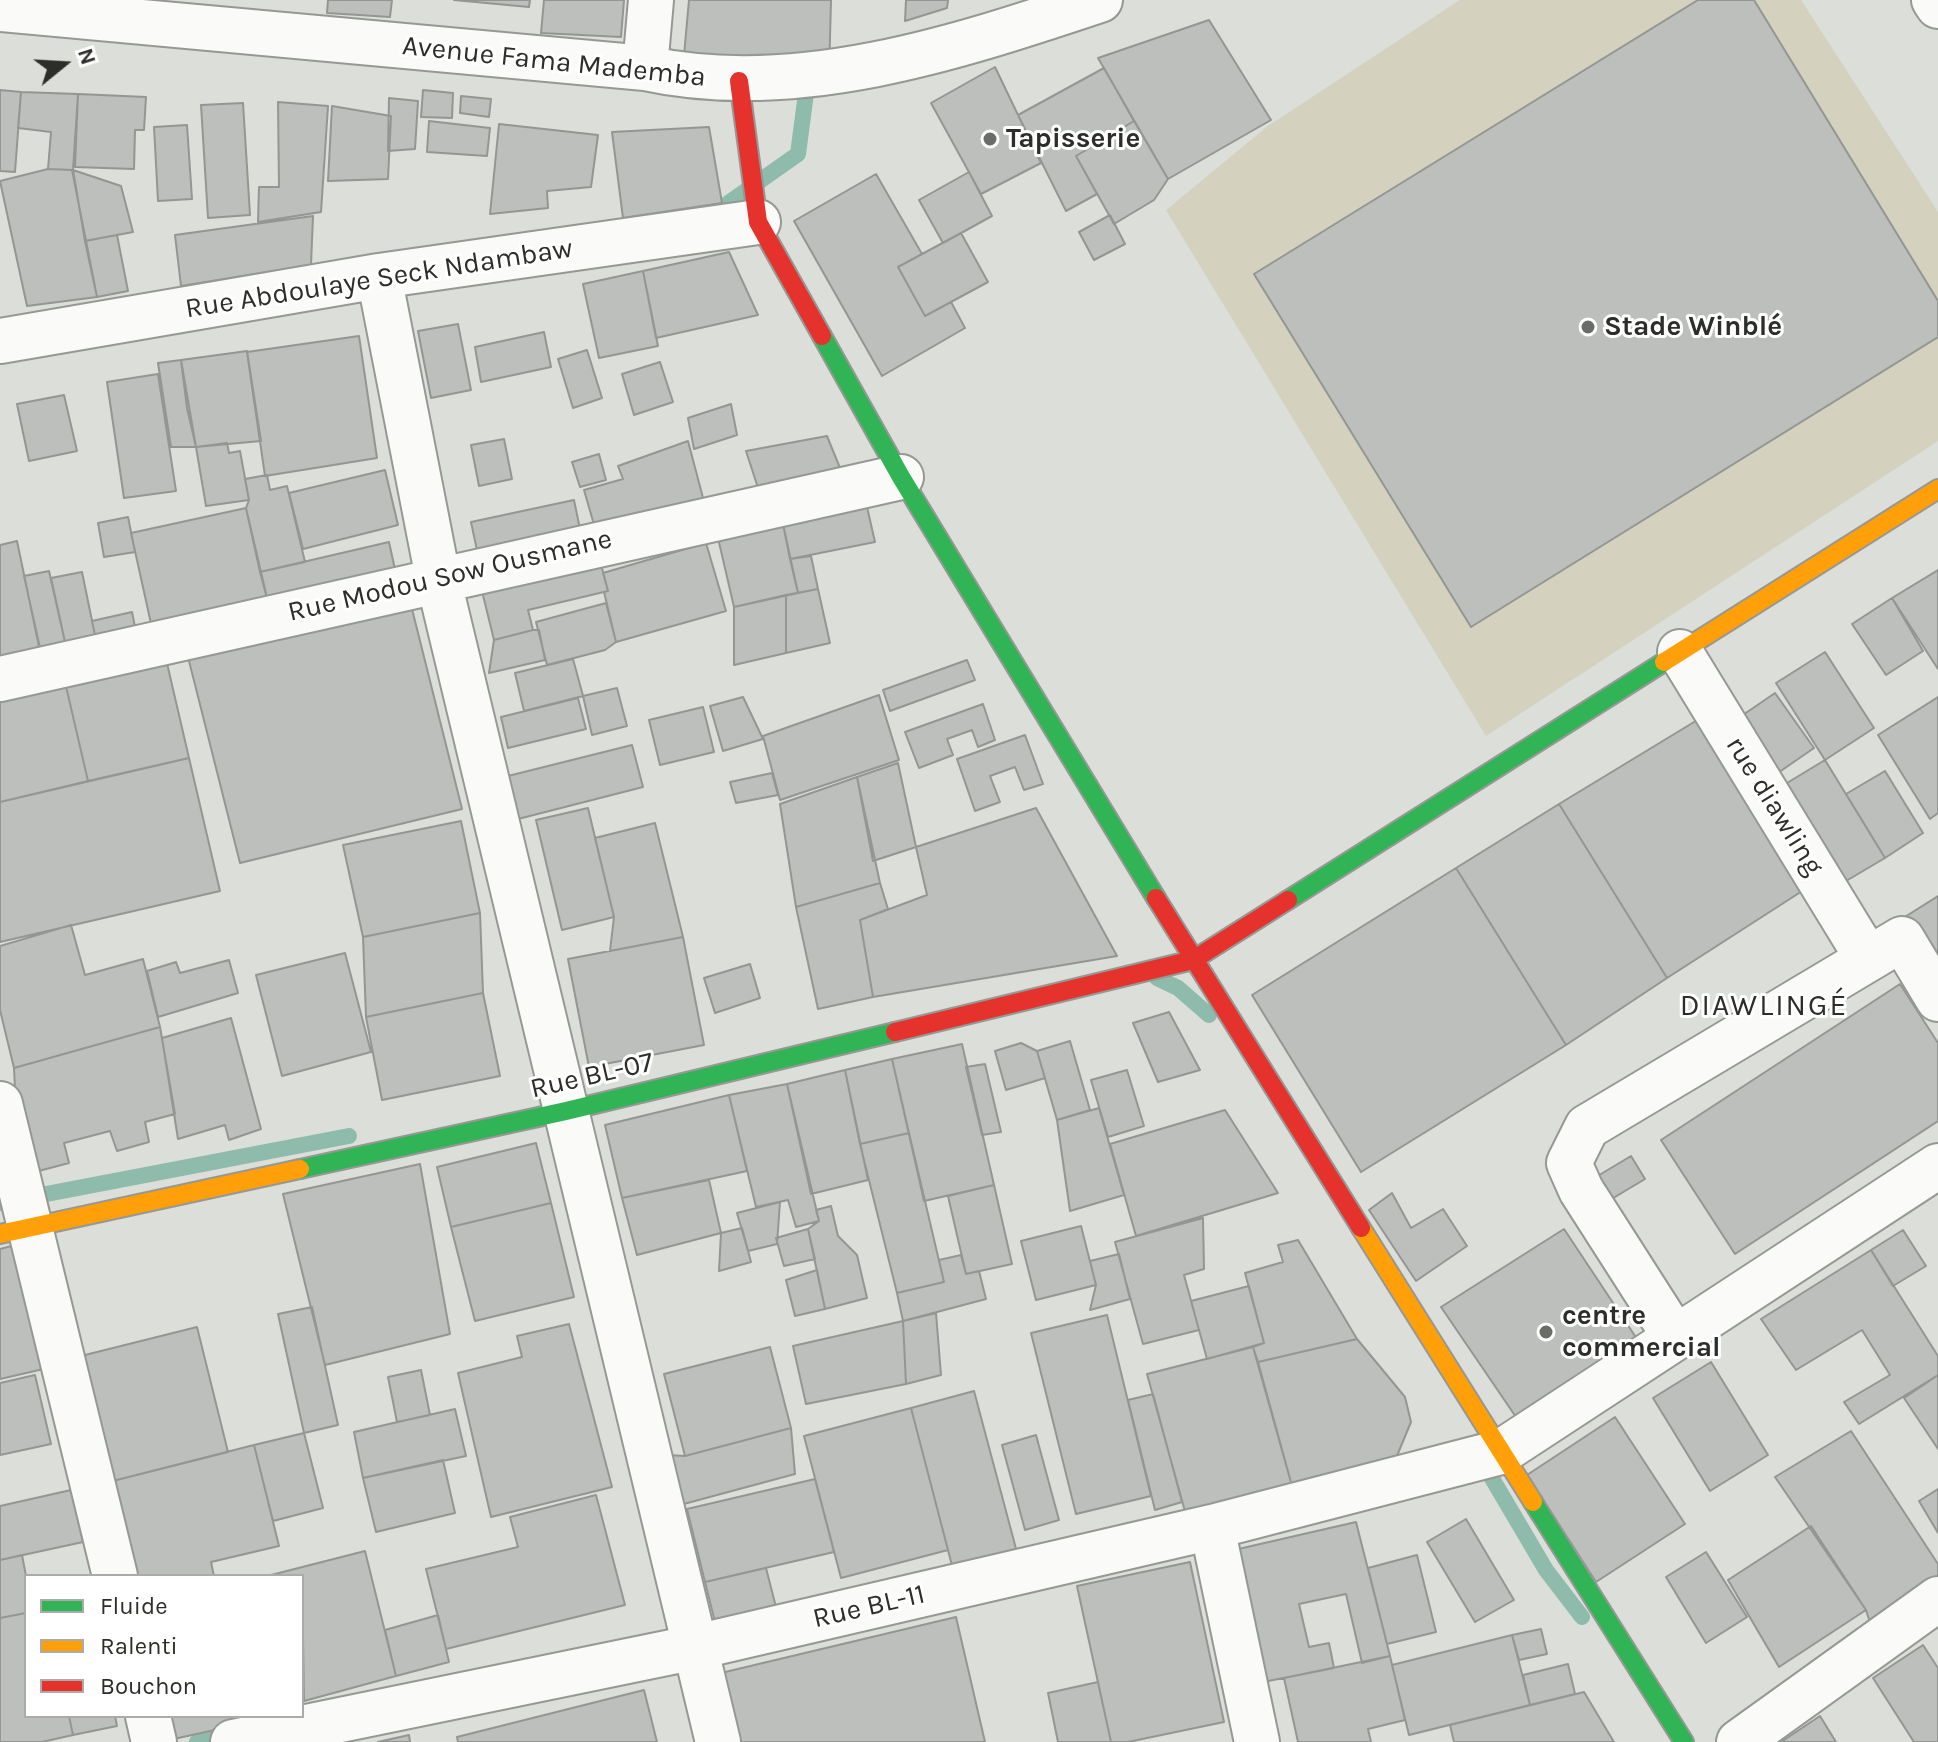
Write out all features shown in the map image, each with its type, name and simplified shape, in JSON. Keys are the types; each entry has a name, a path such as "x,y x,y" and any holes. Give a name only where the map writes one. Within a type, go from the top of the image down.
{"street":[{"path":"645,68 651,0"},
{"name":"Avenue Fama Mademba","path":"0,9 142,11 645,68 690,78 739,81 905,57 1100,0"},
{"path":"1934,0 1938,6"},
{"path":"739,81 758,222 901,477 1193,960 1684,1742"},
{"name":"Rue Abdoulaye Seck Ndambaw","path":"0,341 379,276 758,222"},
{"path":"379,276 438,578 718,1742"},
{"name":"Rue Modou Sow Ousmane","path":"0,679 438,578 901,477"},
{"name":"Rue BL-07","path":"16,1232 566,1111 1193,960 1938,489"},
{"name":"rue diawling","path":"1680,652 1868,959"},
{"path":"1675,1337 1581,1190 1569,1163 1587,1127 1902,939 1938,999"},
{"path":"0,1104 16,1232 114,1574"},
{"name":"Rue BL-11","path":"233,1742 696,1647 1212,1527 1501,1452 1938,1166"},
{"path":"1212,1527 1257,1742"},
{"path":"1739,1742 1938,1599"},
{"path":"148,1718 154,1742"}],"shaded area":[{"name":"Stade Winblé","path":"1460,0 1801,0 1938,212 1938,441 1486,736 1166,210 1268,126"}],"building":[{"path":"328,0 392,0 390,17 327,13"},
{"path":"454,0 530,0 529,7"},
{"path":"544,0 624,0 621,37 541,33"},
{"path":"689,0 831,0 829,76 682,78"},
{"path":"906,0 948,0 947,8 905,21"},
{"name":"Stade Winblé","path":"1698,0 1754,0 1938,301 1938,337 1471,627 1254,274"},
{"path":"1209,20 1271,120 1168,179 1098,58"},
{"name":"Tapisserie","path":"995,67 1041,163 981,194 931,103"},
{"path":"1104,68 1134,121 1076,156 1097,194 1066,211 1018,115"},
{"path":"0,90 21,92 15,172 0,171"},
{"path":"423,90 453,93 452,118 421,117"},
{"path":"21,92 78,94 73,170 48,169 51,132 18,128"},
{"path":"78,94 146,97 144,130 135,130 134,169 75,167"},
{"path":"461,96 491,99 489,117 460,113"},
{"path":"389,98 418,101 415,149 388,151"},
{"path":"278,102 328,106 321,212 258,222 259,187 279,187"},
{"path":"243,103 250,215 208,218 201,105"},
{"path":"332,106 391,116 388,179 328,181"},
{"path":"429,121 490,128 487,156 427,152"},
{"path":"1134,121 1168,179 1154,200 1114,224 1076,156"},
{"path":"499,124 598,135 591,187 547,191 548,208 490,214"},
{"path":"187,125 192,199 158,201 154,127"},
{"path":"709,127 722,203 623,218 612,132"},
{"path":"48,169 72,170 97,297 27,306 0,181"},
{"path":"73,170 121,186 133,232 85,241"},
{"path":"969,172 992,216 943,243 919,200"},
{"path":"876,174 922,254 898,267 925,316 951,302 965,328 882,376 794,221"},
{"path":"1110,215 1125,244 1094,260 1079,232"},
{"path":"313,216 311,265 181,286 175,235"},
{"path":"961,233 988,282 925,316 898,267"},
{"path":"117,235 128,291 97,297 85,241"},
{"path":"729,252 758,315 656,338 643,271"},
{"path":"643,271 658,346 599,358 583,284"},
{"path":"458,324 471,390 431,398 418,331"},
{"path":"544,332 551,367 481,382 475,347"},
{"path":"359,336 377,458 265,476 247,352"},
{"path":"587,350 602,398 573,408 558,359"},
{"path":"247,351 261,441 196,447 181,360"},
{"path":"181,360 196,447 171,447 158,363"},
{"path":"660,362 673,402 634,415 622,374"},
{"path":"158,374 176,491 124,498 107,382"},
{"path":"64,395 77,451 29,461 17,404"},
{"path":"731,404 737,435 694,449 688,418"},
{"path":"827,436 842,473 759,491 746,451"},
{"path":"504,439 512,479 479,486 471,445"},
{"path":"688,441 707,513 599,542 584,490 623,479 618,466"},
{"path":"227,443 229,453 240,451 249,500 206,506 196,447"},
{"path":"599,454 606,480 580,487 572,462"},
{"path":"385,470 398,525 303,549 289,493"},
{"path":"267,475 270,490 287,486 305,562 260,572 246,508 249,500 245,479"},
{"path":"574,500 581,534 478,555 471,522"},
{"path":"867,507 875,542 790,559 783,524"},
{"path":"246,508 268,602 152,628 131,533"},
{"path":"128,517 135,552 104,557 98,523"},
{"path":"783,524 798,593 734,607 718,538"},
{"path":"17,541 41,656 0,664 0,545"},
{"path":"389,542 396,574 268,602 260,572"},
{"path":"706,543 726,611 616,642 604,592 608,591 603,573"},
{"path":"598,553 608,591 528,610 533,630 494,640 480,583"},
{"path":"811,556 818,589 798,593 790,559"},
{"path":"1938,570 1938,669 1892,598"},
{"path":"49,571 67,651 42,657 24,576"},
{"path":"82,572 97,645 67,651 51,578"},
{"path":"818,589 830,643 786,653 786,595"},
{"path":"786,595 786,653 734,665 734,607"},
{"path":"409,597 462,809 240,863 187,653"},
{"path":"1892,598 1923,651 1886,675 1852,624"},
{"path":"606,603 616,642 605,650 547,665 536,622"},
{"path":"132,612 137,637 97,645 92,621"},
{"path":"539,630 545,660 489,673 494,640"},
{"path":"1825,652 1874,728 1825,760 1776,683"},
{"path":"166,659 189,758 88,781 65,682"},
{"path":"573,659 583,696 524,711 515,673"},
{"path":"967,660 975,680 890,711 883,690"},
{"path":"65,682 88,781 0,802 0,697"},
{"path":"617,688 627,726 592,735 583,696"},
{"path":"1775,693 1814,748 1775,775 1737,719"},
{"path":"879,695 899,760 780,800 763,736"},
{"path":"743,697 763,739 723,751 710,706"},
{"path":"1938,697 1938,813 1930,819 1878,735"},
{"path":"578,698 586,729 508,748 501,717"},
{"path":"983,704 995,740 978,747 972,730 947,739 953,755 919,768 905,732"},
{"path":"703,707 714,752 660,765 649,720"},
{"path":"1699,719 1810,886 1667,978 1559,804"},
{"path":"1025,735 1043,784 1024,790 1015,767 990,776 1000,802 975,811 957,759"},
{"path":"632,745 643,787 518,819 508,776"},
{"path":"189,758 220,891 0,942 0,802"},
{"path":"1825,760 1885,858 1841,884 1782,786"},
{"path":"898,763 916,847 873,861 857,777"},
{"path":"1885,771 1923,833 1885,858 1846,794"},
{"path":"772,773 778,795 736,803 730,782"},
{"path":"857,777 880,883 796,907 780,804"},
{"path":"1559,804 1667,978 1566,1045 1456,868"},
{"path":"588,808 614,917 562,930 536,820"},
{"path":"1036,808 1117,956 873,997 860,920 927,895 916,847"},
{"path":"461,821 480,913 363,937 343,845"},
{"path":"655,823 683,937 610,951 614,917 595,838"},
{"path":"1456,868 1566,1045 1361,1172 1252,995"},
{"path":"880,883 888,909 860,920 873,997 818,1009 796,907"},
{"path":"1938,896 1938,979 1900,920"},
{"path":"480,913 483,993 366,1017 363,937"},
{"path":"71,925 85,975 143,959 160,1027 14,1068 0,1010 0,946"},
{"path":"683,937 704,1045 589,1067 568,959"},
{"path":"345,953 371,1052 282,1076 256,975"},
{"path":"229,960 238,993 158,1017 147,971 176,962 180,973"},
{"path":"750,964 760,998 715,1013 704,978"},
{"path":"1900,984 1938,1043 1938,1121 1735,1254 1661,1140"},
{"path":"483,993 500,1076 382,1100 366,1017"},
{"path":"1169,1012 1200,1070 1158,1082 1133,1023"},
{"path":"231,1018 261,1129 229,1140 225,1125 178,1139 162,1038"},
{"path":"160,1027 175,1114 145,1122 149,1142 117,1151 110,1131 64,1143 69,1163 31,1173 16,1109 14,1068"},
{"path":"1070,1041 1090,1110 1057,1120 1037,1051"},
{"path":"1021,1043 1037,1051 1045,1078 1006,1090 995,1051"},
{"path":"962,1044 994,1185 924,1201 892,1059"},
{"path":"892,1059 909,1133 860,1144 845,1070"},
{"path":"985,1064 1001,1132 982,1135 966,1067"},
{"path":"845,1070 868,1180 811,1194 787,1084"},
{"path":"1127,1070 1144,1126 1108,1137 1091,1080"},
{"path":"787,1084 819,1221 796,1227 788,1200 756,1207 729,1095"},
{"path":"729,1095 747,1171 622,1198 605,1125"},
{"path":"1099,1108 1124,1195 1070,1211 1057,1120"},
{"path":"1225,1110 1278,1193 1136,1236 1110,1144"},
{"path":"909,1133 944,1282 897,1293 860,1144"},
{"path":"536,1143 551,1203 451,1227 437,1167"},
{"path":"1631,1156 1645,1179 1600,1206 1586,1183"},
{"path":"420,1164 450,1334 325,1365 283,1194"},
{"path":"709,1180 721,1233 637,1255 622,1198"},
{"path":"994,1185 1012,1264 966,1274 948,1196"},
{"path":"1392,1193 1411,1228 1443,1209 1467,1246 1416,1281 1369,1210"},
{"path":"780,1202 777,1244 748,1251 737,1213"},
{"path":"551,1203 574,1297 475,1321 451,1227"},
{"path":"831,1206 838,1236 857,1255 867,1298 825,1309 808,1229 819,1221 816,1210"},
{"path":"1203,1218 1204,1269 1184,1275 1199,1330 1143,1344 1115,1242"},
{"path":"1081,1226 1096,1285 1036,1300 1021,1241"},
{"path":"742,1228 751,1262 719,1271 721,1233"},
{"path":"808,1229 815,1259 784,1266 776,1238"},
{"name":"centre commercial","path":"1564,1229 1639,1342 1518,1420 1441,1307"},
{"path":"1903,1230 1926,1266 1893,1286 1871,1250"},
{"path":"1298,1240 1357,1339 1258,1362 1253,1347 1264,1343 1245,1273 1283,1262 1278,1245"},
{"path":"19,1244 48,1368 0,1379 0,1249"},
{"path":"1871,1250 1938,1356 1938,1375 1859,1424 1844,1402 1890,1375 1862,1330 1796,1370 1761,1319"},
{"path":"1119,1254 1130,1299 1090,1310 1096,1285 1090,1261"},
{"path":"961,1255 966,1274 979,1271 986,1299 903,1321 897,1293 944,1282 939,1260"},
{"path":"817,1270 825,1309 795,1316 786,1280"},
{"path":"1249,1286 1264,1343 1207,1359 1191,1301"},
{"path":"312,1307 338,1425 304,1433 278,1314"},
{"path":"936,1313 941,1375 906,1384 903,1321"},
{"path":"1107,1315 1151,1496 1076,1514 1031,1333"},
{"path":"903,1321 906,1384 806,1404 793,1346"},
{"path":"569,1324 612,1487 491,1517 458,1373 522,1357 517,1336"},
{"path":"197,1327 228,1452 109,1482 77,1357"},
{"path":"1357,1339 1405,1397 1411,1422 1394,1463 1292,1486 1258,1362"},
{"path":"770,1347 791,1428 685,1456 664,1374"},
{"path":"1253,1347 1292,1486 1186,1515 1147,1374"},
{"path":"1711,1362 1768,1455 1710,1491 1653,1398"},
{"path":"421,1370 430,1415 397,1422 388,1377"},
{"path":"35,1375 51,1444 0,1455 0,1383"},
{"path":"1938,1375 1938,1449 1904,1398"},
{"path":"974,1391 1019,1560 955,1577 911,1408"},
{"path":"1153,1394 1182,1502 1155,1510 1128,1400"},
{"path":"911,1408 948,1550 841,1578 804,1436"},
{"path":"455,1409 466,1456 363,1478 354,1432"},
{"path":"1615,1417 1685,1524 1596,1582 1527,1475"},
{"path":"791,1428 795,1474 680,1505 667,1455 685,1456"},
{"path":"1851,1431 1938,1564 1938,1586 1872,1629 1866,1610 1775,1477"},
{"path":"304,1433 323,1508 273,1521 254,1445"},
{"path":"1036,1435 1059,1520 1025,1530 1002,1445"},
{"path":"254,1445 279,1546 211,1562 214,1574 130,1574 109,1482"},
{"path":"443,1460 455,1513 376,1532 363,1478"},
{"path":"815,1479 834,1552 705,1582 687,1509"},
{"path":"1938,1489 1938,1533 1919,1501"},
{"path":"71,1490 83,1542 0,1560 0,1506"},
{"path":"596,1495 625,1605 446,1649 426,1569 518,1547 510,1517"},
{"path":"1466,1519 1514,1600 1475,1622 1427,1542"},
{"path":"1356,1522 1390,1656 1362,1663 1346,1594 1299,1604 1309,1647 1329,1643 1334,1668 1263,1682 1234,1550"},
{"path":"1811,1526 1866,1610 1779,1667 1728,1580"},
{"path":"365,1551 396,1676 304,1701 304,1574 275,1574"},
{"path":"1706,1552 1747,1617 1706,1643 1666,1577"},
{"path":"22,1555 26,1574 24,1613 0,1618 0,1560"},
{"path":"1417,1555 1436,1632 1387,1644 1368,1568"},
{"path":"1190,1562 1224,1722 1128,1742 1111,1742 1077,1586"},
{"path":"766,1568 779,1619 718,1634 705,1582"},
{"path":"24,1613 24,1718 69,1718 73,1735 42,1742 0,1742 0,1618"},
{"path":"438,1615 449,1662 396,1676 385,1630"},
{"path":"956,1617 985,1742 738,1742 721,1673"},
{"path":"1541,1629 1547,1654 1519,1660 1512,1635"},
{"path":"1512,1635 1530,1705 1409,1735 1392,1665"},
{"path":"1923,1645 1938,1668 1938,1742 1914,1742 1873,1678"},
{"path":"1390,1656 1405,1720 1368,1729 1371,1742 1298,1742 1284,1678"},
{"path":"1568,1664 1575,1694 1530,1705 1523,1675"},
{"path":"1098,1682 1111,1742 1058,1742 1048,1693"},
{"path":"644,1690 657,1742 458,1742 457,1737"},
{"path":"1584,1692 1614,1742 1454,1742 1450,1725"},
{"path":"1820,1716 1836,1742 1781,1742"},
{"path":"69,1718 115,1718 117,1726 73,1735"},
{"path":"164,1718 270,1718 169,1740"},
{"path":"409,1735 410,1742 378,1742"}],"waterway":[{"path":"710,216 798,154 808,78"},
{"path":"1157,978 1178,988 1209,1015"},
{"path":"0,1203 349,1136"},
{"path":"1480,1458 1546,1570 1582,1617"},
{"path":"197,1742 230,1735"}],"traffic: fast":[{"path":"822,336 901,477 1156,898"},
{"path":"1288,900 1664,662"},
{"path":"300,1169 566,1111 895,1032"},
{"path":"1533,1502 1684,1742"}],"traffic: slow":[{"path":"1664,662 1938,489"},
{"path":"0,1234 300,1169"},
{"path":"1361,1228 1533,1502"}],"traffic: jam":[{"path":"739,81 758,222 822,336"},
{"path":"1156,898 1361,1228"},
{"path":"895,1032 1193,960 1288,900"}],"place":[{"name":"Tapisserie","path":"990,139"},
{"name":"Stade Winblé","path":"1588,327"},
{"name":"centre commercial","path":"1546,1332"}],"district":[{"name":"DIAWLINGÉ","path":"1764,1006"}]}
